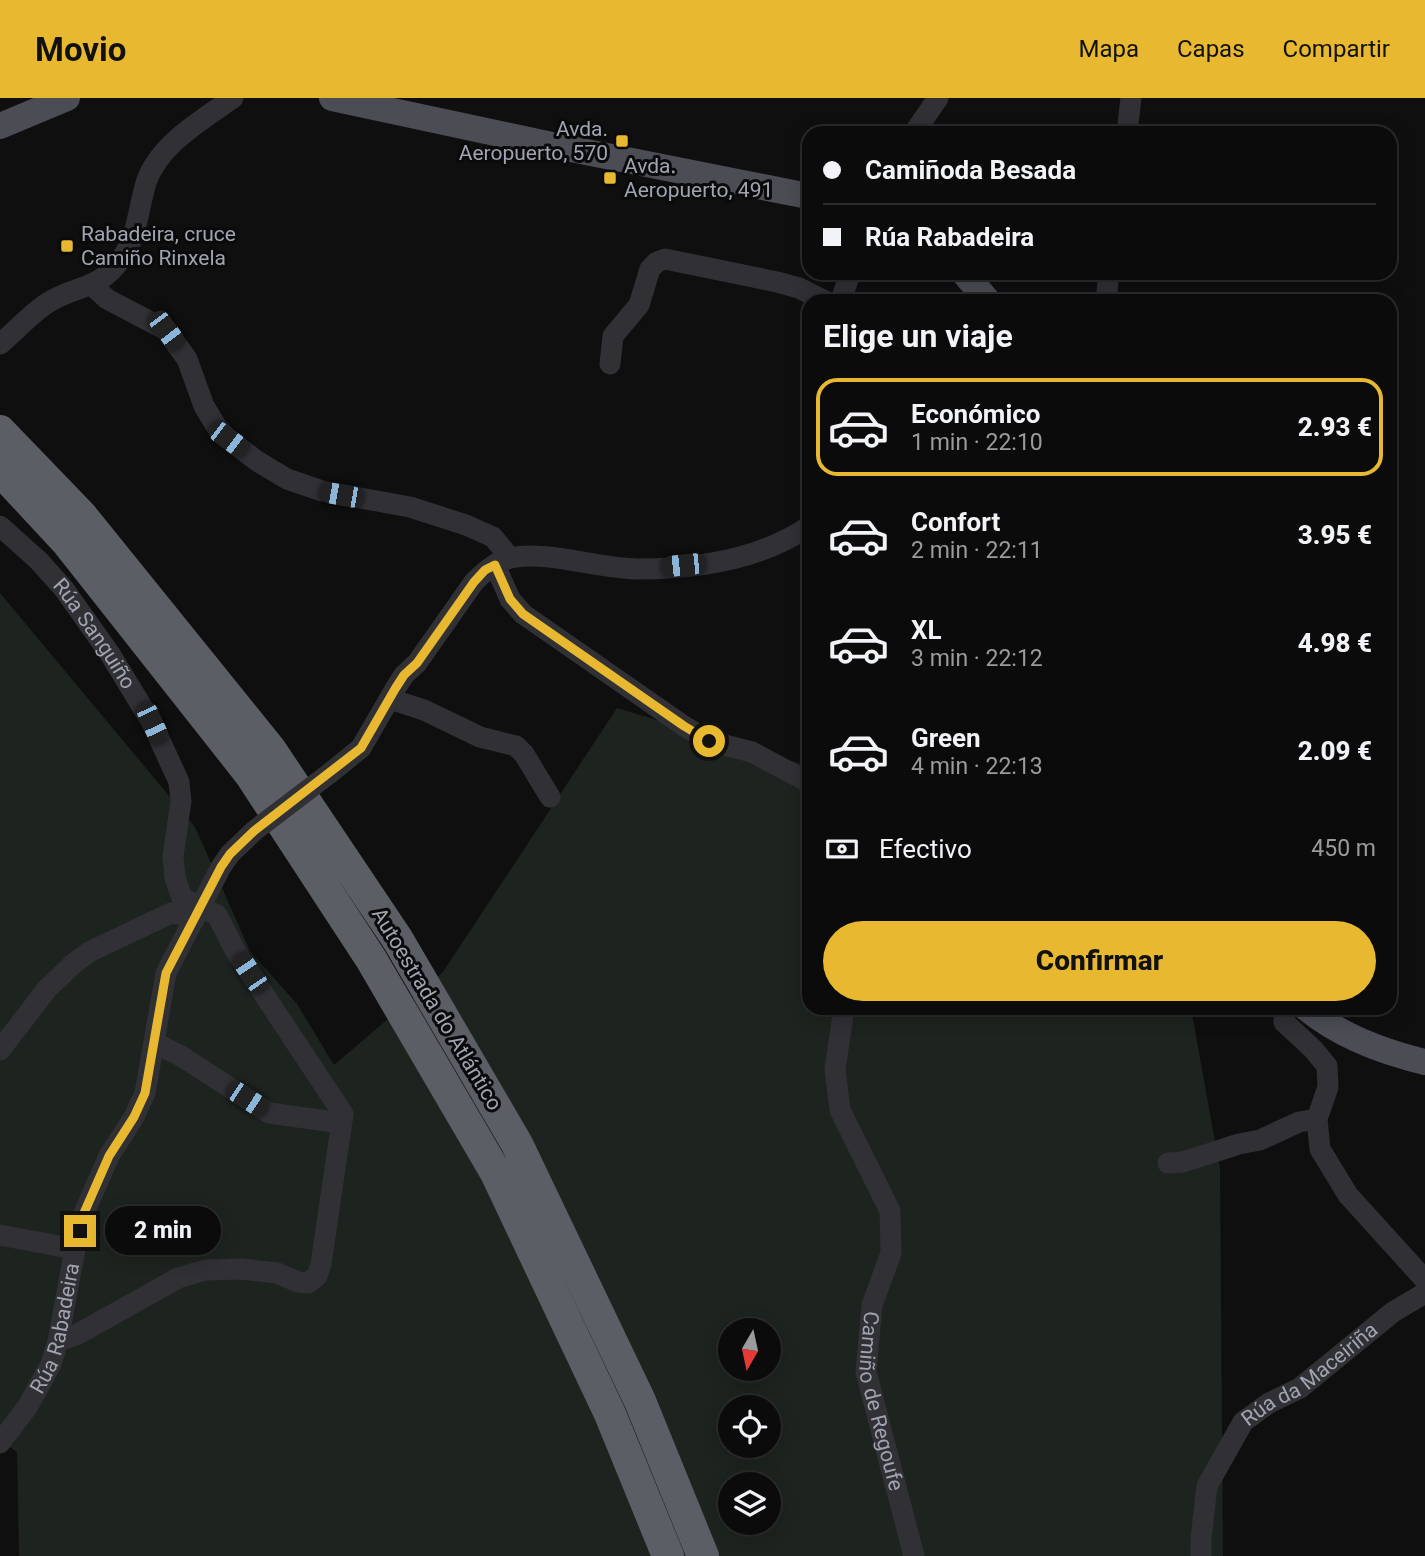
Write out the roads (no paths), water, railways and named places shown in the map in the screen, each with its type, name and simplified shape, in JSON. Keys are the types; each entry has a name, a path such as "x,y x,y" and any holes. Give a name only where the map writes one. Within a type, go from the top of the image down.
{"highway":[{"path":"0,431 74,529"},
{"path":"0,470 74,529"},
{"name":"Autoestrada do Atlántico","path":"74,529 250,774 371,959 496,1173 610,1414 668,1556"},
{"name":"Autoestrada do Atlántico","path":"74,529 270,749 398,940 517,1144 640,1401 703,1556"}],"main road":[{"path":"0,126 67,98"},
{"path":"332,98 561,147 802,194"},
{"path":"970,280 982,294"},
{"path":"1317,1015 1353,1038 1425,1062"}],"street":[{"path":"0,344 49,302 92,285 111,271 133,240 146,181 156,161 169,147 233,98"},
{"path":"919,126 938,98"},
{"path":"1128,126 1131,98"},
{"path":"610,364 612,336 639,304 650,269 665,259 777,282 811,294"},
{"path":"92,285 107,299 166,330 187,359 204,405 216,426 257,461 287,479 322,491 410,507 493,537 510,599 523,614 709,741 752,752 802,779"},
{"name":"Rúa Sanguiño","path":"0,526 39,561 64,589 110,654 152,723 179,782 181,801 173,856 175,878 182,898 192,904 197,913 217,915 236,952 343,1114 341,1123"},
{"path":"502,562 557,559 630,568 663,567 744,556 802,532"},
{"name":"Rúa Rabadeira","path":"0,1443 41,1383 58,1341 84,1213 109,1156 141,1104 155,1043 166,973 225,860 254,831 361,748 404,675 417,663 474,582 485,570 502,562"},
{"path":"390,699 424,710 480,737 516,746 524,754 550,797"},
{"path":"0,1050 47,989 89,952 171,913 197,913"},
{"name":"Camiño de Regoufe","path":"843,1015 835,1069 840,1110 890,1211 891,1252 872,1305 866,1372 914,1556"},
{"path":"1284,1015 1284,1022 1327,1066 1328,1087 1317,1119 1320,1149 1348,1195 1425,1280"},
{"path":"58,1341 78,1334 178,1278 205,1270 241,1269 277,1273 308,1283 317,1276 321,1264 341,1123 269,1113 181,1056 155,1043"},
{"path":"1168,1163 1183,1162 1260,1140 1299,1122 1317,1119"},
{"path":"0,1235 75,1249"},
{"name":"Rúa da Maceiriña","path":"1201,1556 1200,1538 1207,1486 1243,1422 1269,1403 1300,1388 1393,1312 1425,1293"}],"place":[{"name":"Avda. Aeropuerto, 570","path":"622,141"},
{"name":"Avda. Aeropuerto, 491","path":"610,178"},
{"name":"Rabadeira, cruce Camiño Rinxela","path":"67,246"}]}
